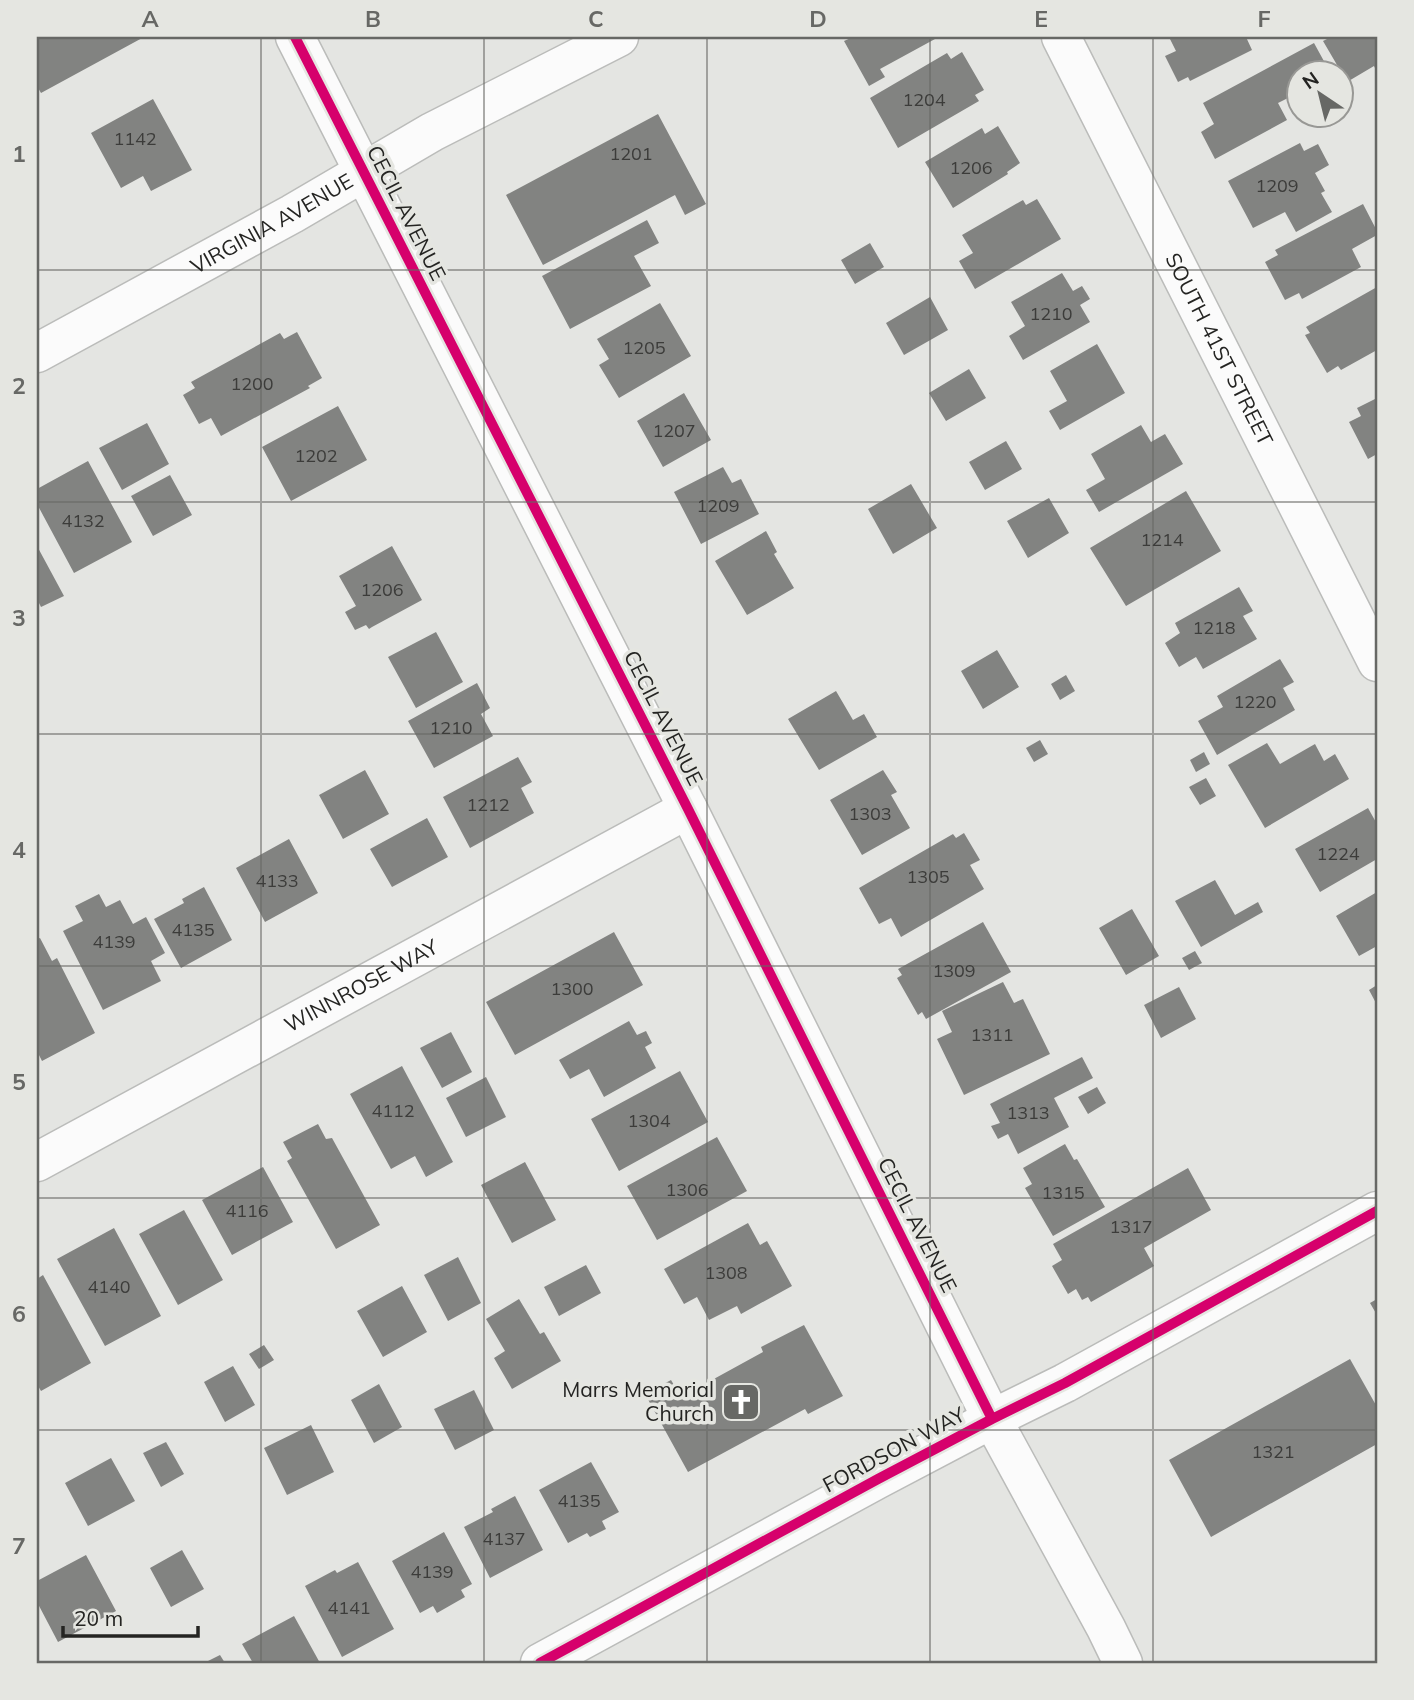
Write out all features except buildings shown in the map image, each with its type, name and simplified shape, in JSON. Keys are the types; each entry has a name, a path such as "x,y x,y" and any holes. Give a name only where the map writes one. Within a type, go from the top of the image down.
{"street":[{"name":"CECIL AVENUE","path":"295,37 688,809 992,1419 1107,1628 1123,1663"},
{"name":"VIRGINIA AVENUE","path":"37,352 292,214 432,132 619,37"},
{"name":"SOUTH 41ST STREET","path":"1061,37 1377,662"},
{"name":"WINNROSE WAY","path":"37,1162 688,809"},
{"name":"FORDSON WAY","path":"540,1663 992,1419 1065,1383 1377,1211"}],"cycle path":[{"path":"295,37 688,809 992,1419"},
{"path":"540,1663 878,1479 1065,1383 1377,1211"}],"place":[{"name":"Marrs Memorial Church","path":"741,1402"}]}
